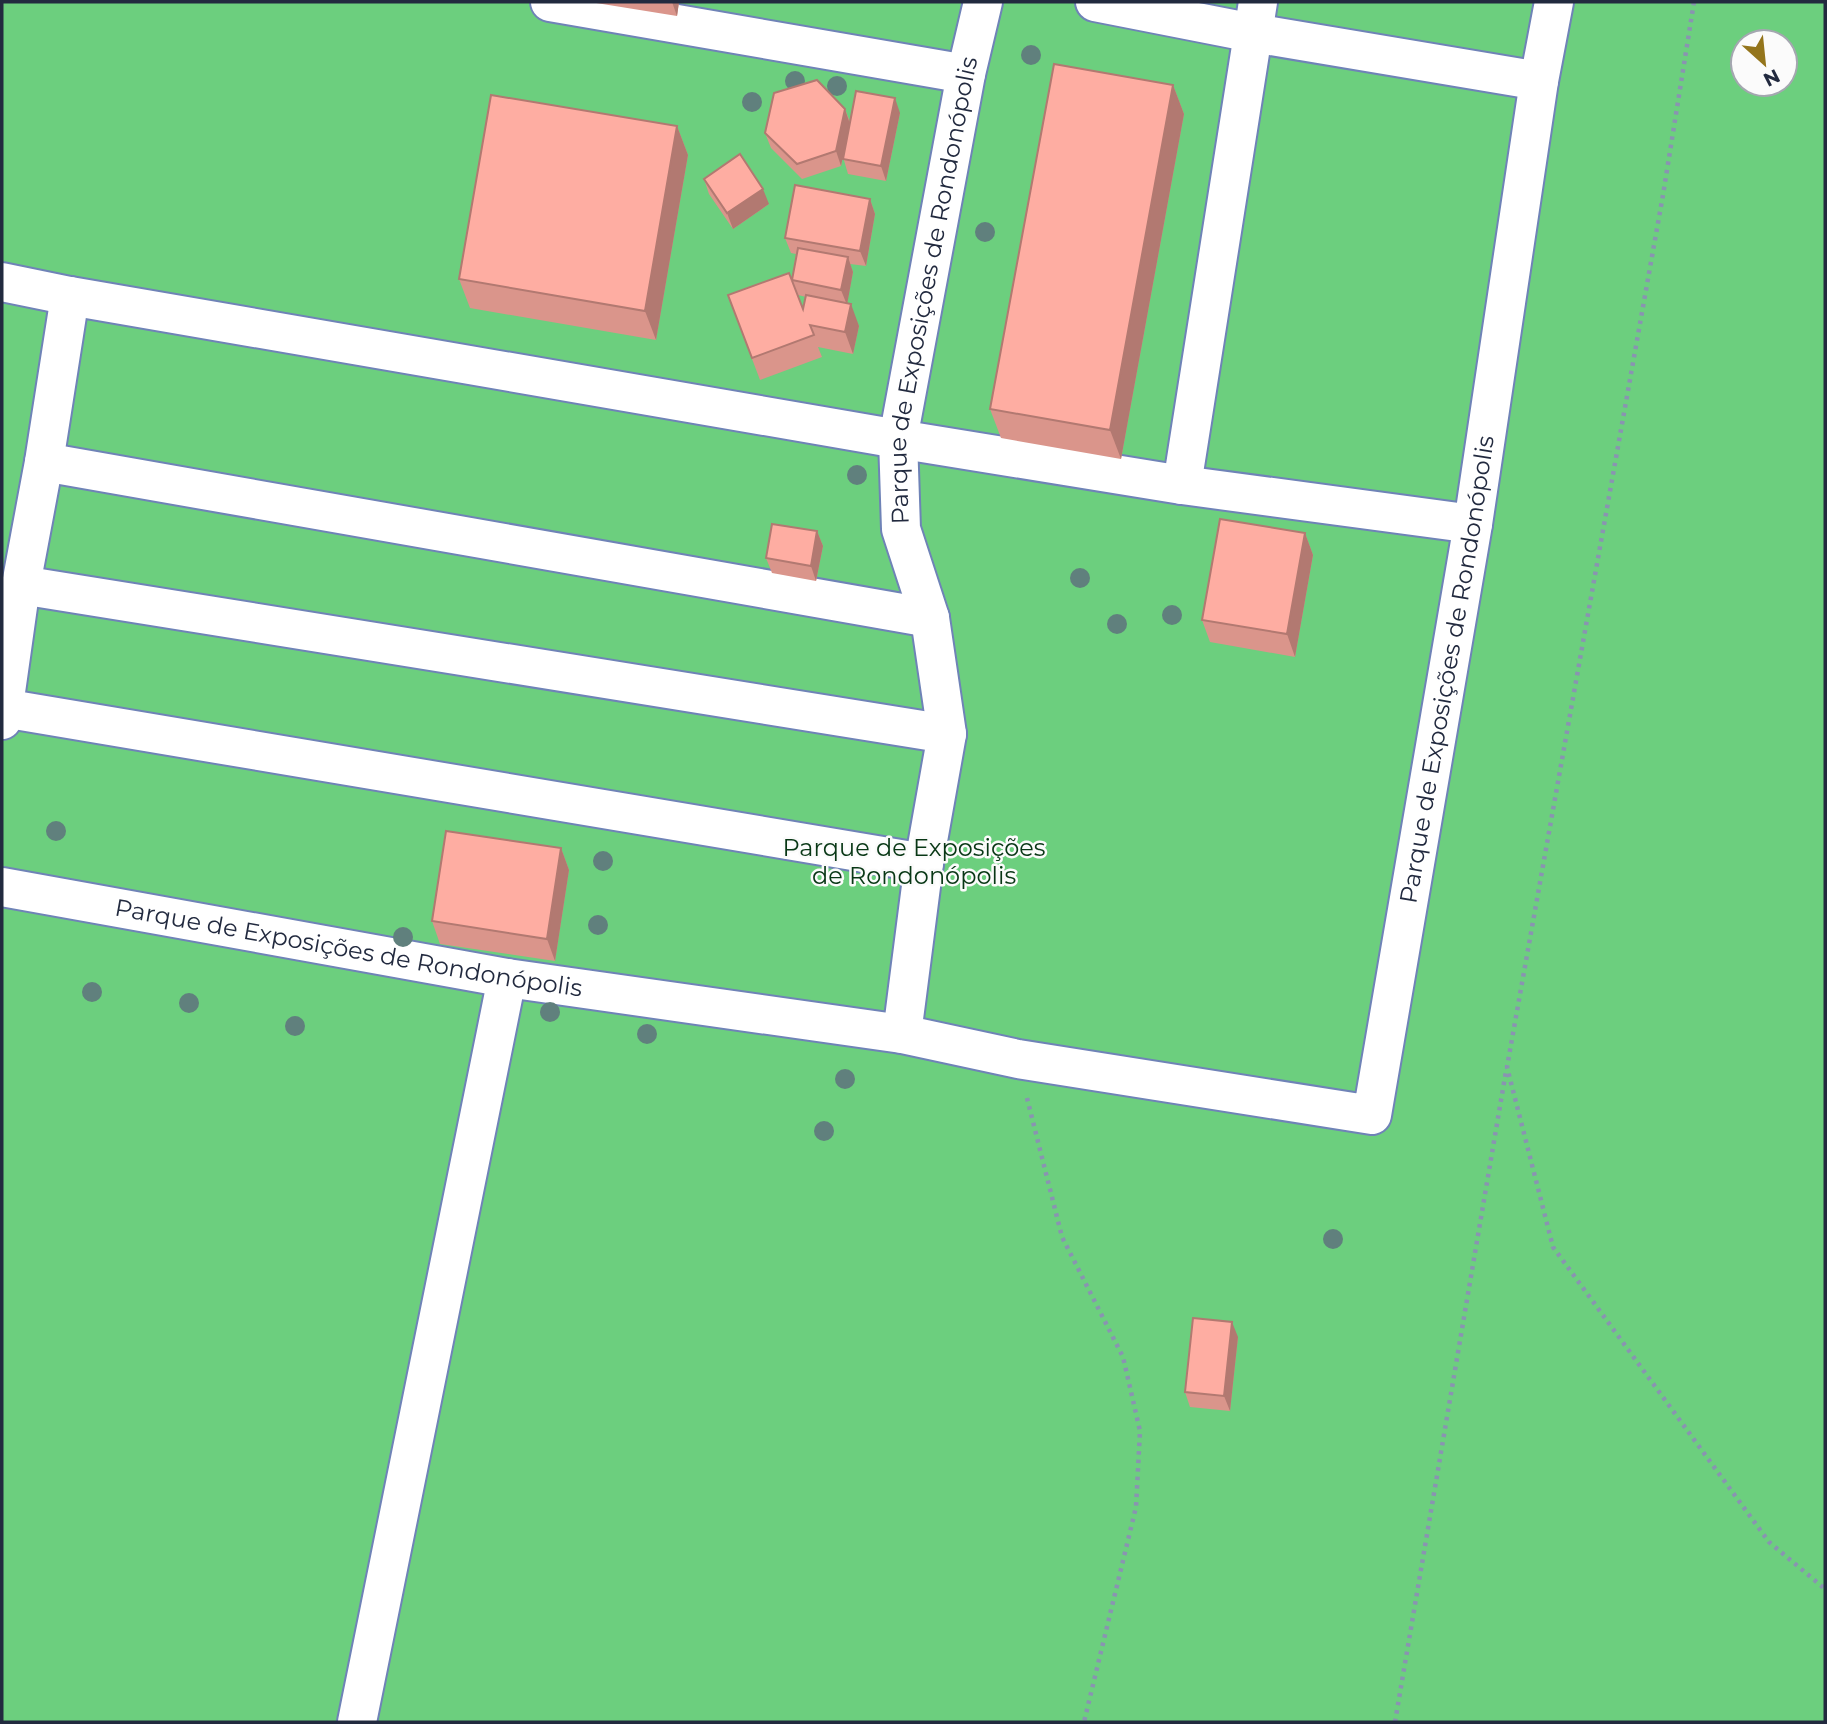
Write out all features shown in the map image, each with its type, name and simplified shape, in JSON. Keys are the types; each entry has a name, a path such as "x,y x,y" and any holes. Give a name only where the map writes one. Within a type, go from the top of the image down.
{"street":[{"path":"550,2 966,74"},
{"name":"Parque de Exposições de Rondonópolis","path":"902,1034 924,863 947,734 930,618 901,529 898,439 966,74 983,2"},
{"path":"1096,2 1255,17 1539,81"},
{"name":"Parque de Exposições de Rondonópolis","path":"2,887 507,978 902,1034 1018,1059 1372,1115 1473,524 1539,81 1554,2"},
{"path":"1182,485 1255,17"},
{"path":"2,282 898,439 1182,485 1473,524"},
{"path":"71,296 3,714 924,863"},
{"path":"44,462 930,618"},
{"path":"22,585 947,734"},
{"path":"358,1722 507,978"}],"path":[{"path":"1395,1722 1507,1067 1661,208 1694,2"},
{"path":"1018,1059 1062,1237 1123,1357 1140,1431 1136,1507 1084,1722"},
{"path":"1507,1067 1553,1247 1769,1542 1825,1589"}],"green space":[{"name":"Parque de Exposições de Rondonópolis","path":"2,2 1825,2 1825,1722 2,1722"}],"building":[{"path":"1054,64 1173,85 1110,430 990,409"},
{"path":"817,80 845,109 836,151 797,164 765,133 774,93"},
{"path":"856,91 895,98 881,166 843,159"},
{"path":"491,95 677,126 645,311 459,279"},
{"path":"740,154 763,189 727,213 704,179"},
{"path":"795,185 870,199 860,251 785,238"},
{"path":"798,248 848,257 841,290 792,280"},
{"path":"789,273 803,309 806,295 851,304 845,332 810,325 814,335 752,358 728,295"},
{"path":"1220,519 1305,533 1287,634 1202,620"},
{"path":"772,524 817,531 811,566 766,558"},
{"path":"446,831 561,848 547,939 432,921"},
{"path":"1193,1318 1232,1322 1224,1396 1185,1392"}]}
